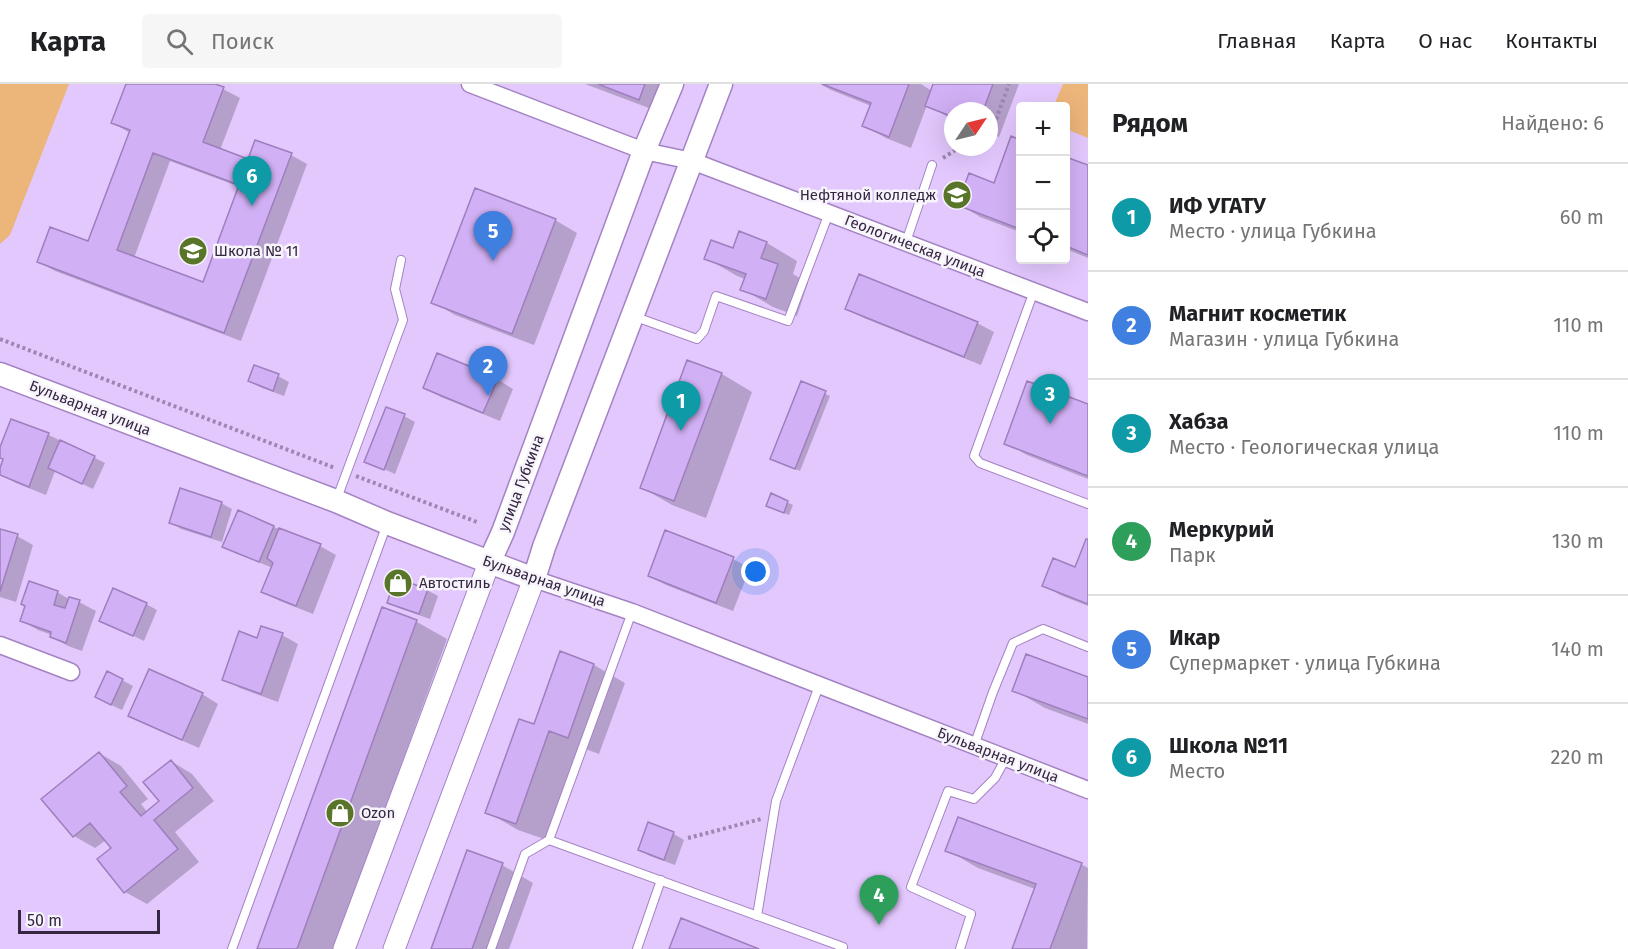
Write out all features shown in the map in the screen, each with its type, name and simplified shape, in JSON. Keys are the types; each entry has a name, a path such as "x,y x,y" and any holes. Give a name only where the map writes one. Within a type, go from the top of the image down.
{"main road":[{"name":"улица Губкина","path":"489,563 507,521 644,151 672,84"},
{"path":"534,579 544,547 721,84"},
{"name":"Бульварная улица","path":"0,374 336,501 534,579"}],"street":[{"name":"Геологическая улица","path":"470,84 644,151 692,161 1088,312"},
{"name":"улица Губкина","path":"344,949 489,563"},
{"name":"Бульварная улица","path":"534,579 632,612 1088,790"},
{"path":"394,949 534,579"},
{"path":"0,645 71,672"}],"lane":[{"path":"906,242 932,165"},
{"path":"633,316 697,339 704,331 717,296 788,321 829,213"},
{"path":"336,501 403,320 395,289 401,260"},
{"path":"1034,291 974,456 980,463 1088,504"},
{"path":"232,949 387,523"},
{"path":"491,949 525,854 549,840 632,612"},
{"path":"974,746 993,692 1014,643 1043,629 1088,647"},
{"path":"757,916 776,801 819,686"},
{"path":"960,949 971,914 911,887 948,791 974,799 995,778 1006,758"},
{"path":"549,840 843,947 842,949"},
{"path":"637,949 661,880"}],"path":[{"path":"998,114 1009,84"},
{"path":"932,165 946,156"},
{"path":"0,339 477,522"},
{"path":"688,838 773,816"}],"shaded area":[{"path":"0,84 69,84 10,235 0,244"},
{"path":"1063,84 1088,84 1088,138 1070,131 1070,102 1055,102"}],"building":[{"path":"126,84 215,84 224,87 203,142 248,159 255,140 292,153 224,333 37,262 50,227 88,241 130,130 111,123","holes":["153,153 239,185 203,282 117,250"]},
{"path":"598,84 645,84 639,100"},
{"path":"822,84 909,84 889,137 862,126 871,103"},
{"path":"933,84 993,84 986,102 944,102 944,113 925,106"},
{"path":"1011,136 1016,138 1016,227 957,205 969,173 994,183"},
{"path":"1070,158 1088,165 1088,255 1070,248"},
{"path":"475,188 556,219 512,334 431,303"},
{"path":"739,231 767,242 761,258 778,264 766,299 740,290 746,274 704,259 711,240 733,248"},
{"path":"859,274 978,322 964,357 845,309"},
{"path":"437,353 498,378 483,413 423,388"},
{"path":"687,360 722,373 674,501 640,488"},
{"path":"254,365 279,374 273,391 248,381"},
{"path":"801,381 826,391 795,469 770,459"},
{"path":"1027,381 1088,404 1088,476 1004,444"},
{"path":"386,407 405,414 384,470 364,462"},
{"path":"11,419 49,433 29,487 0,475 3,459 0,458 0,447"},
{"path":"60,440 95,456 82,484 48,468"},
{"path":"180,488 222,502 211,537 169,523"},
{"path":"771,493 788,501 784,513 766,506"},
{"path":"238,510 274,526 259,562 222,547"},
{"path":"279,528 321,544 296,606 261,592 273,563 267,558"},
{"path":"0,529 18,534 0,592"},
{"path":"665,530 734,557 716,603 648,576"},
{"path":"1086,539 1088,539 1088,604 1042,586 1053,558 1075,567"},
{"path":"395,578 428,589 419,614 387,603"},
{"path":"29,581 58,591 54,605 65,608 69,597 80,600 66,643 50,637 51,632 20,621 25,606 21,604"},
{"path":"113,588 147,603 133,636 99,621"},
{"path":"382,607 417,620 297,949 257,949"},
{"path":"261,626 283,633 261,694 222,680 239,631 257,638"},
{"path":"560,651 594,664 568,738 549,731 516,824 485,813 519,719 534,724"},
{"path":"1026,654 1088,677 1088,719 1012,691"},
{"path":"149,669 203,693 182,740 128,716"},
{"path":"107,671 123,679 111,705 95,697"},
{"path":"99,752 127,786 120,792 141,816 159,801 143,782 171,760 193,788 154,820 178,849 124,893 97,859 111,848 90,823 73,837 41,799"},
{"path":"958,817 1082,863 1050,949 1012,949 1036,884 945,851"},
{"path":"648,822 674,832 664,860 638,850"},
{"path":"467,850 503,863 472,949 431,949"},
{"path":"681,918 759,949 669,949"}],"place":[{"name":"Нефтяной колледж","path":"957,195"},
{"name":"Школа №11","path":"252,206"},
{"name":"Школа № 11","path":"193,251"},
{"name":"Икар","path":"493,261"},
{"name":"Магнит косметик","path":"488,396"},
{"name":"Хабза","path":"1050,424"},
{"name":"ИФ УГАТУ","path":"681,431"},
{"name":"Автостиль","path":"398,583"},
{"name":"Ozon","path":"340,813"},
{"name":"Меркурий","path":"879,925"}]}
